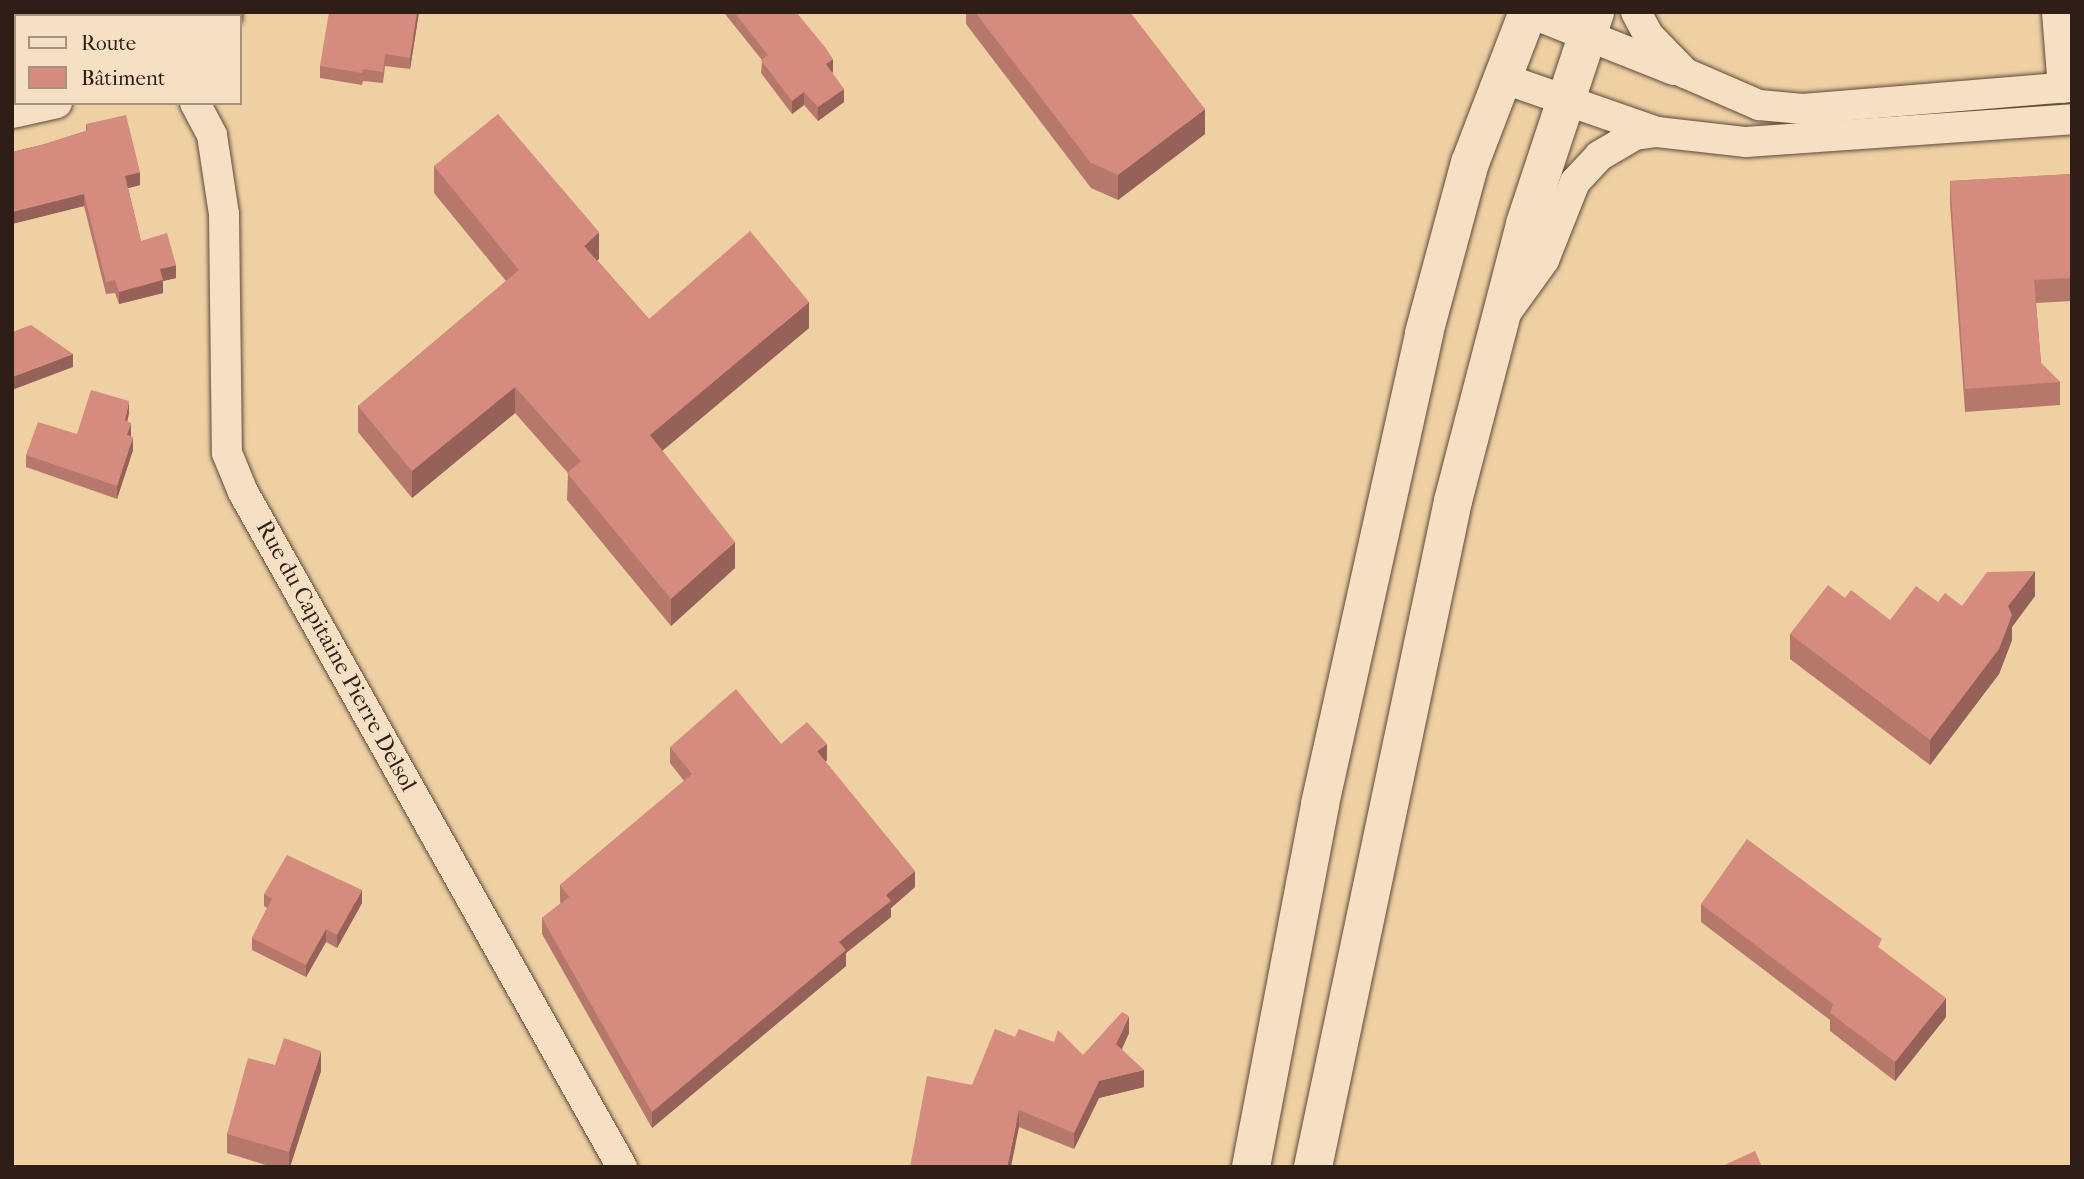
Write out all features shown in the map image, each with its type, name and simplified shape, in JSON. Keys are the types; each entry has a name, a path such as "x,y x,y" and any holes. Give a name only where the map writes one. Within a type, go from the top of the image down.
{"main road":[{"path":"1251,1167 1320,804 1424,333 1470,163 1528,12"},
{"path":"1313,1167 1367,922 1412,681 1497,325 1565,100 1591,24"}],"street":[{"path":"1528,12 1591,24 1685,73 1759,105 1803,109 2068,88 2057,12"},
{"path":"1636,12 1649,36 1685,73"},
{"path":"1502,78 1657,132 1746,142 2072,119"},
{"path":"12,113 48,105"},
{"name":"Rue du Capitaine Pierre Delsol","path":"196,105 212,135 224,214 227,453 243,492 621,1167"},
{"path":"1497,325 1544,260 1574,182 1585,169 1635,135 1657,132"}],"building":[{"path":"12,12 52,12 14,14 12,23"},
{"path":"95,12 130,12 122,14"},
{"path":"329,12 417,12 410,58 385,54 383,72 363,69 362,73 320,66"},
{"path":"734,12 796,12 833,59 826,64 844,89 818,107 804,92 792,101 761,60 768,55"},
{"path":"975,12 1130,12 1205,109 1118,175 1091,163"},
{"path":"498,114 599,232 584,246 649,319 750,231 809,302 650,435 735,542 671,599 567,473 581,461 515,387 412,471 358,406 519,270 434,166"},
{"path":"126,115 140,172 125,176 141,241 167,233 176,265 160,269 163,280 119,292 115,280 106,282 84,194 12,212 12,152 88,130 86,124"},
{"path":"2072,174 2072,278 2034,280 2041,363 2060,382 1965,389 1950,181"},
{"path":"31,325 73,354 12,377 12,332"},
{"path":"91,390 129,401 125,420 131,423 127,435 133,437 117,486 26,455 38,422 77,434"},
{"path":"2035,571 2008,606 2012,615 1999,649 1930,740 1790,634 1828,585 1845,598 1851,590 1890,620 1916,586 1938,602 1945,593 1962,606 1987,572"},
{"path":"736,689 781,744 807,722 827,744 817,751 915,871 886,895 891,901 839,942 846,950 652,1112 542,918 569,897 560,885 692,774 670,747"},
{"path":"1747,839 1882,939 1878,947 1946,998 1895,1062 1830,1013 1833,1004 1701,904"},
{"path":"287,855 362,890 337,935 326,929 306,965 252,938 272,899 264,894"},
{"path":"1122,1012 1129,1016 1116,1044 1144,1070 1099,1081 1074,1133 1019,1110 1007,1167 910,1167 927,1076 972,1085 995,1029 1015,1037 1019,1029 1054,1042 1058,1030 1083,1055"},
{"path":"284,1038 321,1051 289,1152 227,1134 248,1058 275,1065"},
{"path":"1755,1151 1762,1167 1720,1167"}]}
